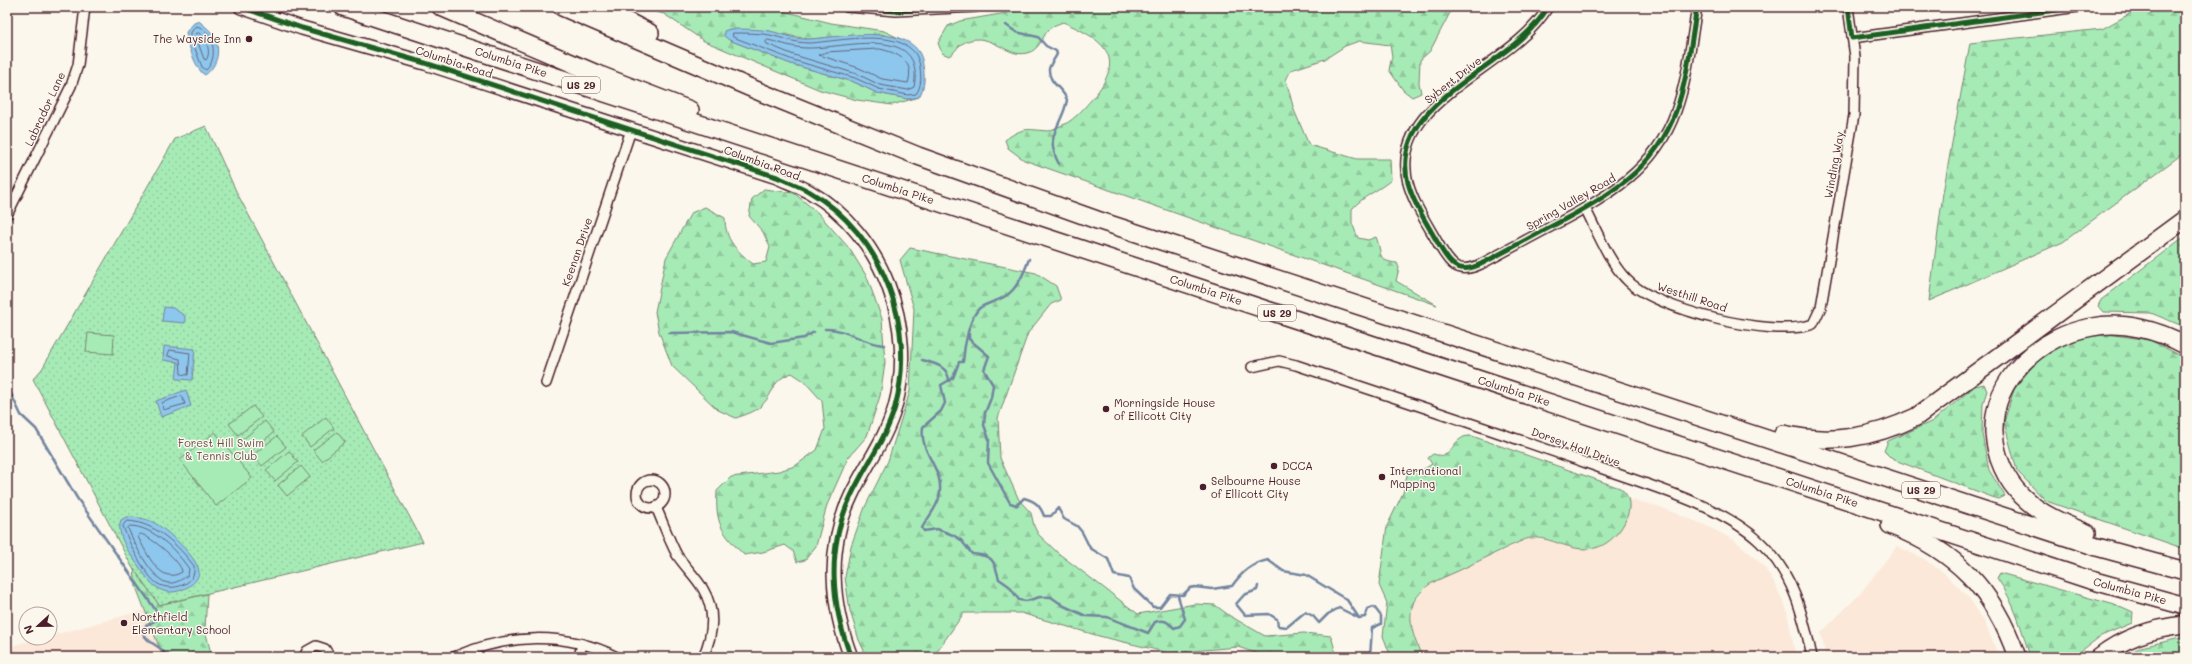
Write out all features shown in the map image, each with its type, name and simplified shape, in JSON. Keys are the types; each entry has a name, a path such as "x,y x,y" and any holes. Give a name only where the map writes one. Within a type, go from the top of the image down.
{"highway":[{"name":"Columbia Pike","path":"343,7 2087,579 2185,606"},
{"path":"441,7 597,74 664,99 819,163"},
{"name":"US 29","path":"562,7 765,94 918,156 1097,220 2090,545 2180,570"},
{"path":"599,7 765,94"},
{"path":"1668,406 1807,439 1850,439 1883,431 1916,417 1946,397 2185,219"},
{"path":"2180,570 2066,525 2033,505 2016,489 2004,471 1995,447 1994,425 2002,392 2013,373 2037,350 2064,335 2092,327 2126,326 2157,332 2185,345"},
{"path":"1734,463 1904,531 1934,546 1958,564 1980,586 2003,621 2017,657"},
{"path":"2099,657 2118,645 2146,633 2185,625"}],"street":[{"name":"Labrador Lane","path":"7,215 71,86 78,65 85,7"},
{"name":"Columbia Road","path":"241,7 302,28 425,63 777,177 810,192 837,212 853,228 871,250 888,283 896,304 901,345 899,386 888,427 850,497 843,517 835,553 833,573 836,607 839,622 851,657"},
{"path":"847,7 896,11 976,7"},
{"name":"Sybert Drive","path":"1460,269 1454,266 1443,253 1413,196 1406,170 1408,148 1419,123 1432,108 1511,48 1538,22 1548,7"},
{"name":"Spring Valley Road","path":"1460,269 1467,269 1481,264 1585,208 1633,176 1645,164 1663,139 1680,100 1697,7"},
{"name":"Winding Way","path":"1813,324 1821,308 1854,115 1856,78 1848,7"},
{"path":"1852,38 2078,7"},
{"name":"Keenan Drive","path":"546,383 631,130"},
{"name":"Westhill Road","path":"1585,208 1614,264 1635,287 1656,300 1695,313 1738,324 1799,328 1813,324"},
{"name":"Dorsey Hall Drive","path":"1252,367 1279,361 1292,364 1535,445 1647,485 1725,517 1751,534 1779,564 1796,593 1812,657"},
{"path":"656,507 676,553 703,588 710,604 712,636 703,657"},
{"path":"454,657 484,645 523,638 543,638 582,644 617,657"},
{"path":"579,657 582,644"},
{"path":"304,657 307,651 316,646 325,649 330,657"}],"shaded area":[{"path":"1629,499 1657,506 1707,526 1734,540 1750,553 1764,567 1775,584 1786,608 1796,657 1422,657 1411,630 1413,604 1429,584 1530,538 1551,541 1569,548 1609,541 1624,523 1628,511"},
{"path":"1897,546 1924,559 1943,572 1969,598 1984,621 1999,657 1826,657 1821,633 1859,595"},
{"name":"Northfield Elementary School","path":"145,610 163,657 7,657 7,647 18,644 18,646 58,646 58,634"}],"green space":[{"path":"637,7 767,7 831,23 884,31 909,43 881,34 808,39 770,32 730,29 725,31 729,40 791,64 854,82 877,93 908,99 919,97 892,105 857,100 820,90 704,41 664,14"},
{"path":"1041,7 1453,7 1430,51 1420,60 1419,83 1421,93 1412,97 1403,90 1389,70 1392,56 1390,45 1359,41 1345,46 1325,59 1291,70 1286,80 1294,110 1309,145 1357,159 1390,159 1391,180 1356,204 1352,209 1352,223 1358,238 1368,240 1376,237 1381,256 1390,262 1397,263 1399,268 1396,281 1437,305 1024,160 1008,148 1005,140 1016,133 1023,130 1048,131 1065,124 1080,113 1103,84 1108,72 1109,61 1106,52 1100,43 1063,22 1049,29 1038,46 1027,53 1019,54 1011,52 996,44 979,39 970,40 960,45 949,56 942,53 938,43 948,26 960,21"},
{"path":"2142,7 2185,7 2185,152 2063,242 1929,301 1943,193 1970,43 2102,29"},
{"name":"Forest Hill Swim & Tennis Club","path":"206,126 237,193 423,542 159,605 132,567 33,379 42,369 175,139"},
{"path":"764,189 794,193 818,213 849,248 867,277 882,319 885,363 880,396 867,436 848,458 827,505 816,546 805,560 797,562 793,551 785,545 763,552 744,555 725,534 719,520 717,512 717,491 731,477 779,471 795,466 817,450 825,429 822,401 804,381 792,373 780,379 766,400 753,411 736,418 718,410 672,366 659,332 655,312 666,258 691,213 705,207 725,218 729,239 741,254 753,264 766,262 770,247 763,232 749,216 752,199"},
{"path":"2185,236 2185,327 2151,313 2103,312 2098,306 2101,300"},
{"path":"910,248 1036,273 1056,286 1061,300 1051,304 1028,333 998,418 1000,458 1019,500 1031,513 1034,526 1038,534 1058,553 1138,614 1195,604 1215,605 1230,616 1265,636 1304,633 1331,636 1337,657 1267,657 1238,647 1169,653 1099,636 1021,613 964,613 935,654 936,657 867,657 859,640 850,611 845,577 851,546 865,507 888,461 910,391 914,309 900,260"},
{"path":"88,333 114,335 113,354 86,352"},
{"path":"2107,334 2150,340 2185,358 2185,549 2046,501 2017,471 2004,422 2014,389 2036,362 2070,340"},
{"path":"1984,384 1987,391 1983,403 1982,434 1989,470 2005,496 1999,499 1992,497 1892,459 1884,451 1888,441 1933,421 1975,386"},
{"path":"253,406 262,417 238,435 229,424"},
{"path":"326,417 334,428 310,447 302,436"},
{"path":"265,421 274,432 251,451 242,440"},
{"path":"215,432 252,478 216,506 180,460"},
{"path":"337,432 345,442 322,461 313,450"},
{"path":"277,436 286,447 262,466 253,455"},
{"path":"1472,436 1620,488 1626,495 1629,503 1625,522 1612,539 1604,545 1595,548 1585,549 1569,547 1546,539 1525,539 1430,584 1415,599 1411,611 1411,625 1422,657 1391,657 1383,636 1387,603 1379,585 1387,526 1403,493 1408,471 1415,472 1424,469 1432,464 1428,458 1433,454 1444,455 1448,453 1463,437"},
{"path":"289,451 298,462 275,481 266,470"},
{"path":"301,466 310,477 287,496 278,485"},
{"path":"134,569 159,605 207,594 205,630 212,657 163,657 136,587"},
{"path":"2000,573 2122,607 2133,612 2132,623 2101,636 2073,657 2030,657 2021,626 2013,606 1997,578"},
{"path":"2185,637 2185,657 2122,657 2141,647"}],"water":[{"path":"199,21 211,32 217,43 218,49 216,61 210,71 205,75 198,68 195,62 186,32 194,23"},
{"path":"730,29 755,29 770,31 794,38 804,39 857,35 893,37 908,42 918,51 924,69 924,82 922,89 919,97 908,99 877,93 854,82 791,64 729,40 724,36 724,31"},
{"path":"164,307 173,308 185,316 185,323 162,321"},
{"path":"164,346 195,349 192,380 176,379 178,362 163,360"},
{"path":"186,390 191,406 161,417 156,401"},
{"path":"126,517 140,518 153,522 181,544 198,567 199,573 193,583 178,591 170,592 163,591 156,587 145,576 123,541 120,525 121,520"}],"waterway":[{"path":"1006,25 1016,32 1038,37 1046,46 1056,51 1057,54 1049,69 1049,74 1053,82 1063,92 1067,100 1065,109 1053,138 1053,146 1059,164"},
{"path":"1029,259 1013,290 1004,297 981,307 973,317 968,332 963,362 959,362 953,378 941,385 945,403 941,411 923,427 925,446 939,478 940,488 938,502 922,528 924,531 937,529 953,535 961,540 972,554 988,557 994,563 999,579 1009,586 1019,600 1026,601 1040,597 1051,597 1064,606 1086,616 1107,617 1148,633 1155,622 1158,621 1165,621 1174,628 1180,626 1185,619 1178,596"},
{"path":"825,329 833,329 869,342 884,345"},
{"path":"669,333 731,332 771,343 804,338 814,332"},
{"path":"969,334 969,339 989,356 984,370 993,385 991,398 985,413 984,425 989,439 988,463 1010,503 1017,505 1024,498 1028,499 1039,506 1044,516 1051,516 1058,508 1064,519 1077,526 1082,532 1090,548 1108,559 1114,575 1129,578 1134,589 1153,607 1160,607 1170,594 1183,595 1190,588 1195,587 1212,589 1232,586 1247,569 1268,560 1283,571 1306,575 1347,600 1359,618"},
{"path":"922,360 940,366 946,372 949,381"},
{"path":"7,385 21,415 36,429 77,498 157,612 157,620 145,626 143,633 148,640 162,650 166,657"},
{"path":"1258,586 1257,590 1244,595 1236,604 1245,615 1269,614 1277,619 1278,626 1287,627 1305,612 1313,616 1319,623 1328,614 1339,608 1359,618 1365,617 1367,609 1374,607 1381,616 1381,624 1372,628 1370,657"}],"cycle path":[{"path":"241,7 302,28 425,63 777,177 810,192 836,210 857,232 875,257 888,285 897,315 901,346 901,377 891,419 881,441 851,496 843,516 838,536 834,576 836,597 839,617 851,657"},
{"path":"847,7 896,11 976,7"},
{"path":"1548,7 1531,29 1434,107 1416,129 1407,154 1408,183 1414,199 1447,258 1451,263 1461,268 1473,267 1481,264 1575,214 1594,203 1628,179 1643,165 1656,150 1667,132 1676,111 1686,73 1697,7"},
{"path":"1848,7 1852,38 2078,7"}],"place":[{"name":"The Wayside Inn","path":"249,39"},
{"name":"Morningside House of Ellicott City","path":"1106,409"},
{"name":"DCCA","path":"1274,466"},
{"name":"International Mapping","path":"1382,477"},
{"name":"Selbourne House of Ellicott City","path":"1203,487"},
{"name":"Northfield Elementary School","path":"124,623"}]}
